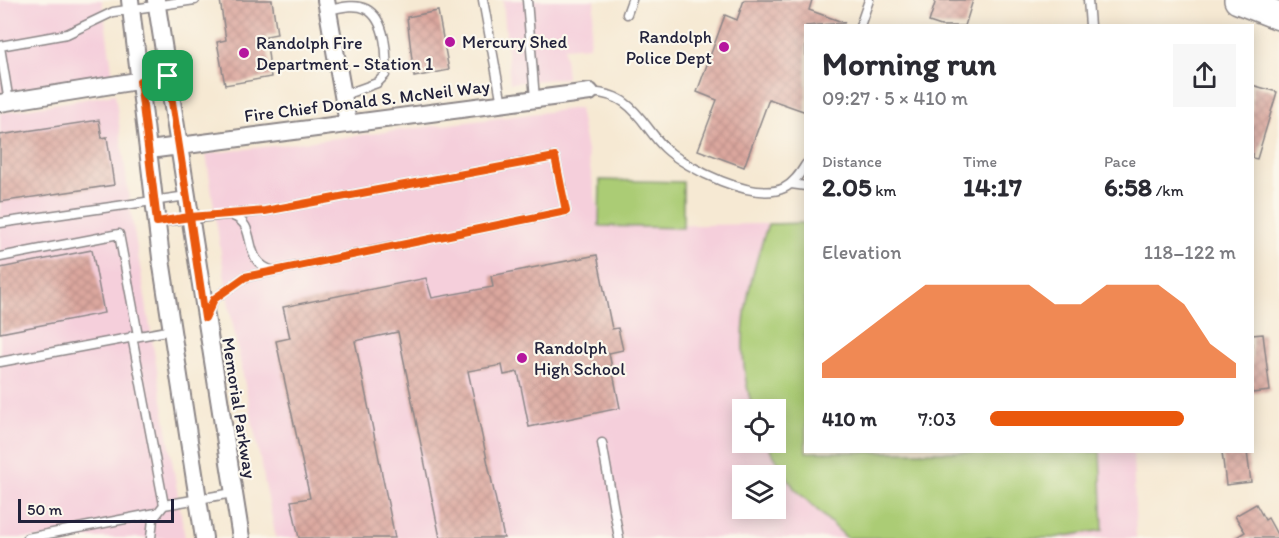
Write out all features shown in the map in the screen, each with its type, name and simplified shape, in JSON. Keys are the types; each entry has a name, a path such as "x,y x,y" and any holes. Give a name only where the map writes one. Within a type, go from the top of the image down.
{"main road":[{"path":"1238,0 1279,16"}],"street":[{"name":"Memorial Parkway","path":"156,3 241,538"},
{"path":"131,5 157,222 204,538"},
{"path":"327,5 348,123"},
{"path":"5,103 168,76"},
{"name":"Fire Chief Donald S. McNeil Way","path":"149,150 590,92"}],"lane":[{"path":"5,103 0,46 67,34 108,13 131,5 195,0"},
{"path":"483,0 502,104"},
{"path":"527,0 536,99"},
{"path":"627,14 632,0"},
{"path":"861,24 869,0"},
{"path":"1088,0 1090,24"},
{"path":"327,5 367,9 376,18 386,47 385,75 377,83 344,95"},
{"path":"590,92 607,94 625,103 665,148 678,159 705,174 758,190 778,190 791,184 804,167"},
{"path":"157,222 190,217 230,215 555,157 566,211 243,278 214,299 205,318"},
{"path":"791,184 804,186"},
{"path":"0,223 187,196"},
{"path":"230,215 244,223 257,262 274,271"},
{"path":"0,257 119,234 164,505"},
{"path":"0,362 172,330"},
{"path":"602,443 619,538"},
{"path":"151,538 156,513 164,505 233,493"},
{"path":"27,538 156,513"}],"shaded area":[{"path":"0,0 102,0 113,76 0,93"},
{"path":"503,0 595,0 589,46 564,48 567,78 510,83"},
{"path":"115,94 131,212 185,538 0,538 0,113"},
{"name":"Randolph High School","path":"579,108 601,227 804,223 804,453 1133,453 1136,538 276,538 229,306 206,154"}],"green space":[{"path":"600,180 683,182 683,228 599,226"},
{"path":"804,223 804,453 1100,453 1103,530 1052,538 847,538 794,488 786,475 786,465 780,465 772,453 786,453 786,399 750,399 744,362 743,339 748,293 768,224"}],"building":[{"name":"Randolph Fire Department - Station 1","path":"220,0 272,0 277,34 266,36 271,77 225,85 217,42 226,40"},
{"path":"744,0 812,0 809,10 845,23 804,24 804,111 769,99 744,167 698,150 717,100 697,92 725,15 737,20"},
{"path":"936,0 973,0 966,24 929,22"},
{"path":"438,11 449,70 414,77 407,17"},
{"path":"1254,86 1277,92 1257,159 1254,158"},
{"path":"99,120 102,138 107,137 114,185 0,202 0,135"},
{"path":"92,250 104,313 0,333 0,268"},
{"path":"597,255 612,329 618,328 623,350 609,353 620,408 529,427 518,372 504,375 502,365 468,371 504,538 440,538 398,332 355,341 395,538 299,538 291,501 310,498 276,341 290,338 283,307 426,278 432,298 493,287 491,276"},
{"path":"1263,334 1270,391 1254,393 1254,335"},
{"path":"1222,453 1247,453 1251,482 1226,485"},
{"path":"1256,504 1265,520 1268,518 1279,538 1235,538 1245,532 1235,516"}],"place":[{"name":"Mercury Shed","path":"450,42"},
{"name":"Randolph Police Dept","path":"724,47"},
{"name":"Randolph Fire Department - Station 1","path":"244,53"},
{"name":"Randolph High School","path":"522,358"}],"route":[{"path":"168,76 140,81 157,222 190,217 205,318 214,299 245,277 566,211 555,157 265,211 190,217 168,76"}]}
